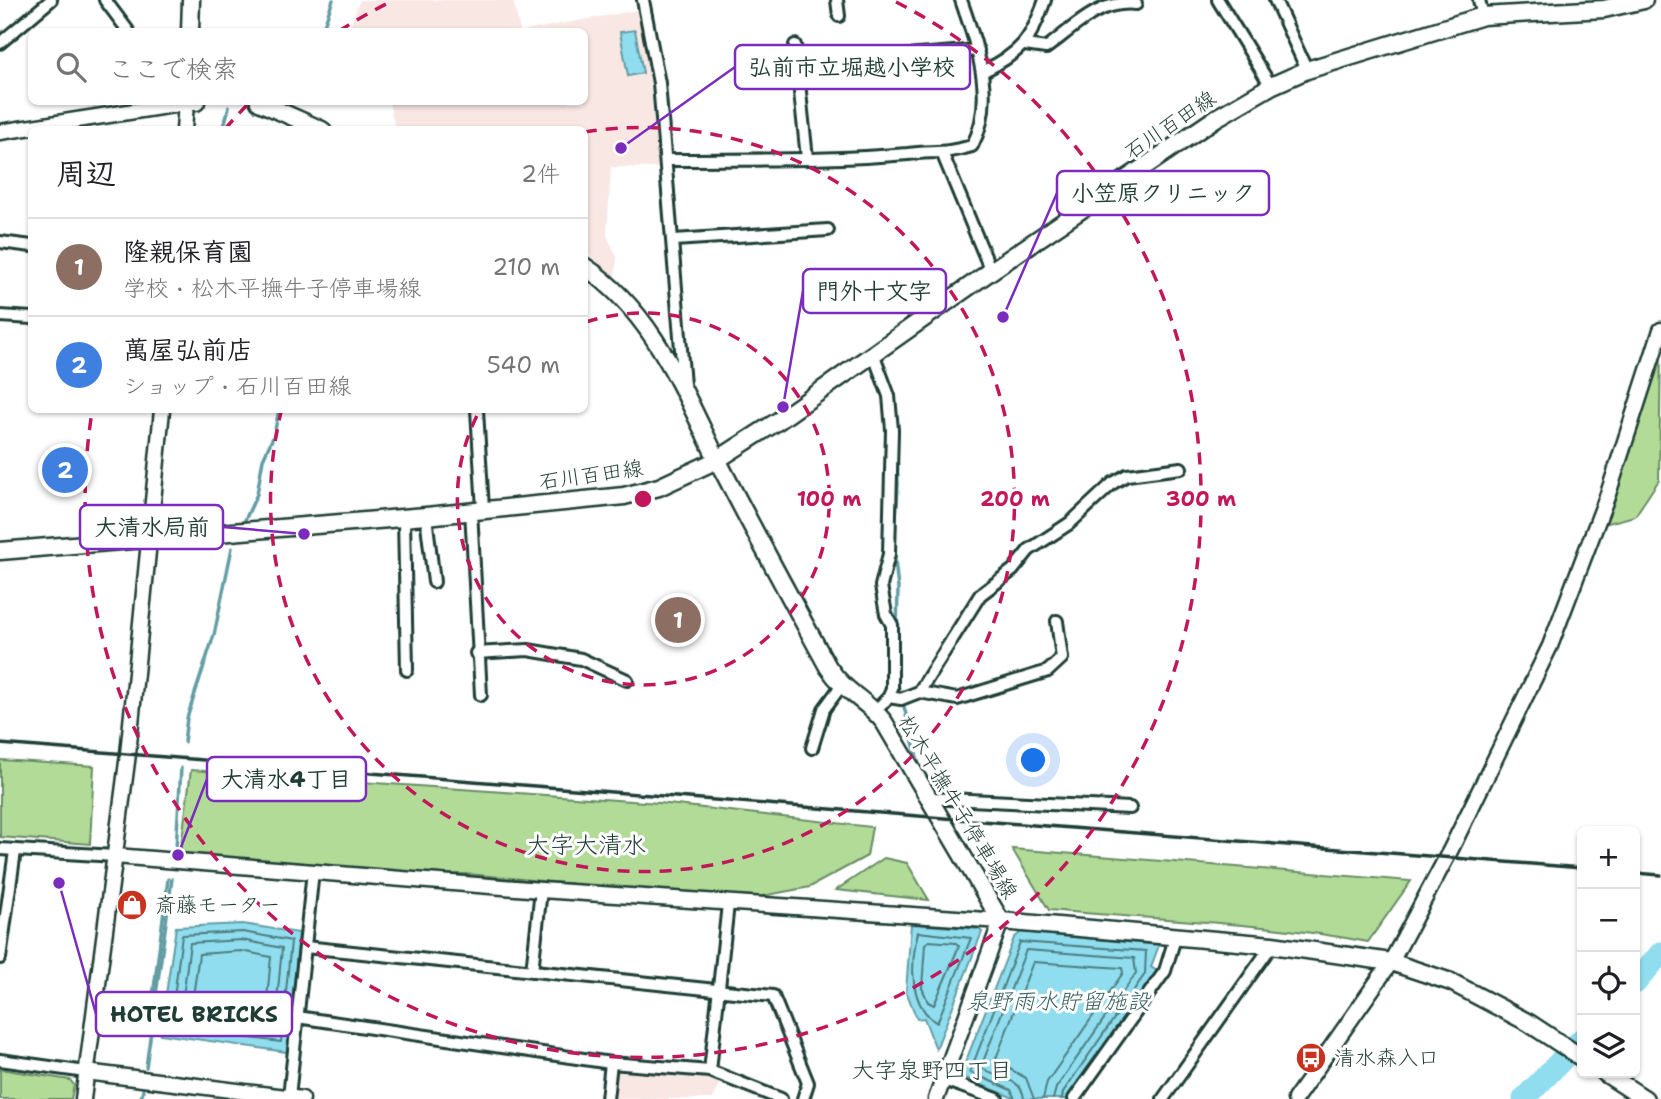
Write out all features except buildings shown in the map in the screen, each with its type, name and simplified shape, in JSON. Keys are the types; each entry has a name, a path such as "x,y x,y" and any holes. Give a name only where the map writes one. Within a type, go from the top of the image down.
{"main road":[{"path":"190,28 191,0"},
{"name":"石川百田線","path":"0,551 404,518 624,496 688,476 778,421 991,271 1216,118 1271,86 1307,70 1481,8 1579,6 1644,0"},
{"path":"266,105 312,126"},
{"name":"松木平撫牛子停車場線","path":"588,269 615,289 669,359 717,460 828,667 841,686 875,711 1001,921 1175,938 1272,944 1391,962 1451,982 1529,1023 1577,1055"},
{"path":"1613,1078 1645,1099"}],"street":[{"path":"0,43 51,0"},
{"path":"105,0 126,28"},
{"path":"643,0 659,83 674,240 684,388"},
{"path":"837,0 839,16"},
{"path":"666,160 807,159 922,152 943,155 972,146 981,129 984,71 961,0"},
{"path":"984,71 1009,59 1025,45 1045,0"},
{"path":"1025,45 1036,49 1046,48 1103,6 1116,1 1136,4 1134,0"},
{"path":"1218,0 1271,86"},
{"path":"1275,0 1307,70"},
{"path":"795,45 807,159"},
{"path":"797,65 978,50"},
{"path":"38,126 170,105"},
{"path":"185,126 188,105"},
{"path":"0,132 28,128"},
{"path":"943,155 991,271"},
{"path":"674,240 828,230"},
{"path":"0,242 28,246"},
{"path":"0,316 28,318"},
{"path":"1295,1099 1391,962 1451,849 1550,646 1608,494 1661,330"},
{"path":"873,353 889,396 892,430 889,554 881,586 886,614 892,625 892,688 889,697 875,711"},
{"path":"83,1099 115,856 162,413"},
{"path":"477,413 476,653 481,695"},
{"path":"919,692 980,595 1013,570 1028,550 1070,523 1113,483 1126,475 1181,468"},
{"path":"426,516 434,582"},
{"path":"404,518 401,648 407,670"},
{"path":"889,697 901,699 919,692 957,699 1048,671 1062,658 1058,621"},
{"path":"476,653 527,650 581,659 627,680"},
{"path":"812,748 824,709 841,686"},
{"path":"928,798 1130,808"},
{"path":"0,849 728,904 1001,921 936,1099"},
{"path":"0,956 15,851"},
{"path":"0,1060 295,1098 297,1017 313,871"},
{"path":"532,971 541,890"},
{"path":"709,1071 728,904"},
{"path":"1074,1099 1165,971 1175,938"},
{"path":"1163,1099 1272,944"},
{"path":"304,947 773,996 808,1083 803,1099"},
{"path":"297,1017 611,1063 709,1071 781,1099"},
{"path":"607,1099 611,1063"},
{"path":"944,1080 997,1099"}],"shaded area":[{"path":"360,0 513,0 519,28 336,28 350,25"},
{"path":"638,10 650,80 658,168 611,167 607,236 617,257 615,278 588,254 588,126 394,126 390,105 588,105 588,28 539,28"},
{"path":"620,1068 707,1079 719,1083 713,1099 613,1099 616,1071"}],"green space":[{"path":"1661,346 1659,480 1635,516 1604,524"},
{"path":"0,760 94,766 90,844 0,837"},
{"path":"191,770 659,803 872,827 867,856 810,887 741,900 468,874 417,874 180,854"},
{"path":"1012,849 1411,881 1368,942 1289,930 1049,910"},
{"path":"884,858 907,863 929,900 836,890"},
{"path":"0,1069 70,1080 74,1085 71,1099 0,1099"}],"water":[{"path":"635,30 643,73 628,76 620,32"},
{"path":"243,924 299,933 287,1052 160,1034 176,927"},
{"path":"911,924 979,929 982,932 936,1049 924,1018 917,1019 906,991"},
{"name":"泉野雨水貯留施設","path":"1021,932 1159,945 1151,967 1157,971 1067,1099 1016,1099 960,1076 1014,938"}],"waterway":[{"path":"321,28 333,0"},
{"path":"224,126 229,107"},
{"path":"882,360 885,370"},
{"path":"245,520 257,494 263,459 274,435 278,413"},
{"path":"896,422 898,485 894,551 898,588 897,633"},
{"path":"184,742 187,718 214,635 232,548"},
{"path":"897,679 900,694"},
{"path":"903,703 918,761"},
{"path":"176,848 181,768"},
{"path":"150,1020 168,879"},
{"path":"146,1067 172,879"},
{"path":"1640,977 1661,953"},
{"path":"1524,1099 1577,1044"},
{"path":"141,1099 143,1090"}],"railway":[{"path":"0,744 1577,868"},
{"path":"1640,873 1661,875"}],"place":[{"name":"弘前市立堀越小学校","path":"621,148"},
{"name":"小笠原クリニック","path":"1003,317"},
{"name":"門外十文字","path":"783,407"},
{"name":"萬屋弘前店","path":"65,470"},
{"name":"大清水局前","path":"304,534"},
{"name":"隆親保育園","path":"678,620"},
{"name":"大清水4丁目","path":"178,855"},
{"name":"HOTEL BRICKS","path":"59,883"},
{"name":"斎藤モーター","path":"132,905"},
{"name":"清水森入口","path":"1311,1058"}],"district":[{"name":"大字大清水","path":"586,845"},
{"name":"大字泉野四丁目","path":"932,1070"}]}
